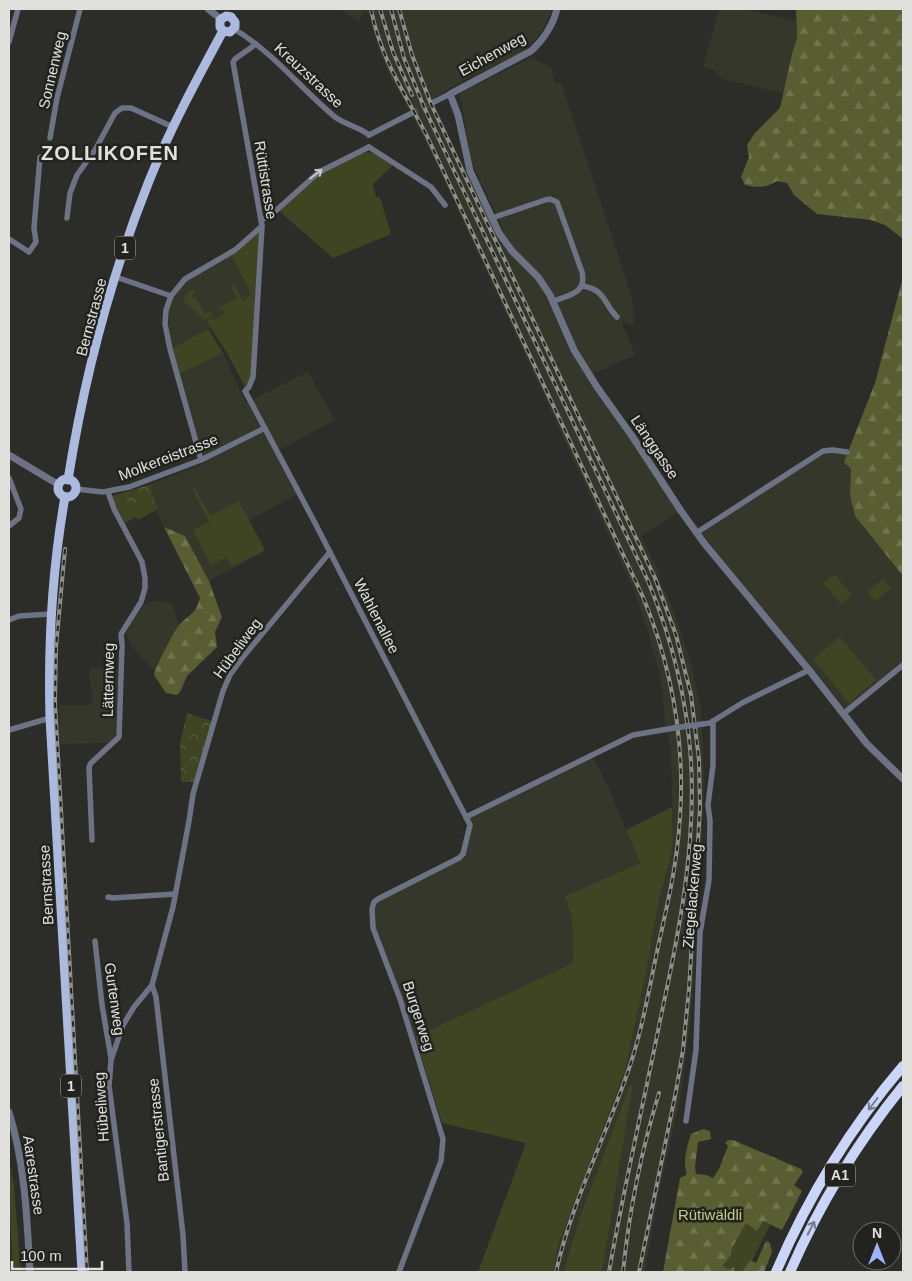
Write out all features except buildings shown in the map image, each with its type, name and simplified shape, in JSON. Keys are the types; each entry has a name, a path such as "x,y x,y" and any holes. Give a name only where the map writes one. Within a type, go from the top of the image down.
{"highway":[{"name":"A1","path":"776,1272 800,1220 827,1171 864,1116 903,1066"},
{"name":"A1","path":"790,1272 816,1219 846,1165 903,1086"}],"main road":[{"path":"234,13 234,29 230,32 223,31 219,26 221,19 234,13"},
{"name":"Bernstrasse","path":"68,480 87,384 116,276 150,180 173,127 223,31"},
{"path":"68,480 75,484 76,489 72,496 65,497 59,493 58,485 62,481 68,480"},
{"name":"Bernstrasse","path":"65,497 52,614 49,667 50,718 82,1272"}],"street":[{"path":"9,42 18,9"},
{"name":"Sonnenweg","path":"50,138 57,98 80,9"},
{"path":"208,9 221,19"},
{"name":"Eichenweg","path":"450,94 531,51 549,29 557,9"},
{"name":"Kreuzstrasse","path":"234,29 256,44 335,116 369,134"},
{"name":"Rüttistrasse","path":"245,391 253,377 258,314 261,223 234,58 256,44"},
{"path":"434,102 450,94"},
{"name":"Länggasse","path":"450,94 458,115 470,171 492,218 505,242 538,277 554,301 578,358 597,387 696,533 809,670 867,744 903,779"},
{"path":"67,218 69,199 77,175 95,150 117,111 122,108 131,108 173,127"},
{"path":"369,147 369,134 412,113"},
{"path":"201,460 166,331 165,314 171,296 185,279 235,250 261,223 319,172 369,147"},
{"path":"369,147 431,187 446,204"},
{"path":"9,239 29,252 36,242 34,228 40,157"},
{"path":"492,218 545,200 550,199 557,202 582,272 583,286"},
{"path":"116,276 171,296"},
{"path":"554,301 579,290 583,286"},
{"path":"583,286 602,294 617,317"},
{"name":"Wahlenallee","path":"245,391 466,817"},
{"name":"Molkereistrasse","path":"76,489 108,492 129,487 201,460 264,428"},
{"path":"696,533 819,453 830,450 847,452"},
{"path":"10,459 58,485"},
{"path":"9,478 21,509 18,520 9,526"},
{"name":"Lätternweg","path":"92,840 88,770 91,763 119,737 122,645 120,634 141,602 145,582 142,562 114,509 108,492"},
{"name":"Hübeliweg","path":"129,1272 127,1223 109,1086 111,1060 123,1025 134,1007 152,985 175,894 193,794 223,691 230,675 243,657 330,552"},
{"path":"9,620 19,616 52,614"},
{"path":"843,714 903,665"},
{"path":"466,817 633,735 713,721 746,700 809,670"},
{"path":"9,730 50,718"},
{"name":"Ziegelackerweg","path":"686,1121 697,1037 700,933 709,880 710,821 708,805 713,765 713,721"},
{"name":"Burgerweg","path":"399,1272 441,1161 443,1139 400,999 375,934 372,909 374,902 378,899 453,862 461,856 470,830 466,817"},
{"path":"108,897 175,894"},
{"name":"Gurtenweg","path":"95,941 102,1005 111,1060"},
{"name":"Bantigerstrasse","path":"152,985 156,997 183,1235 185,1272"},
{"name":"Aarestrasse","path":"9,1112 25,1189 30,1272"}],"shaded area":[{"path":"338,9 552,9 542,32 519,54 466,79 432,99 498,238 497,234 504,230 471,161 460,94 531,58 551,67 555,83 561,82 632,298 634,325 622,322 635,355 587,376 661,483 678,513 641,536 660,574 658,577 670,601 691,663 701,709 704,777 699,903 690,1025 680,1099 658,1196 645,1272 602,1272 633,1086 630,1085 580,1217 563,1272 553,1272 559,1243 577,1195 671,855 673,843 671,749 665,729 663,695 659,672 634,590 439,169 405,101 391,79 378,47 370,15 364,12 359,21"},
{"path":"719,9 744,9 796,21 797,38 783,93 722,79 715,71 703,67"},
{"path":"259,232 257,304 172,348 168,315 170,304 178,291 187,281"},
{"path":"223,353 246,403 308,372 335,420 280,450 302,492 249,520 265,551 209,581 185,536 164,527 156,511 158,509 150,484 205,463 179,374"},
{"path":"824,452 847,453 851,469 850,494 864,528 903,576 903,667 850,711 845,708 701,533"},
{"path":"154,601 168,602 173,606 179,626 155,671 131,646 127,633 144,604"},
{"path":"90,668 118,669 116,736 110,743 60,744 59,705 88,705 93,701 89,677"},
{"path":"592,755 609,789 640,863 565,896 572,918 573,963 412,1039 371,917 378,899 459,858 470,830 466,817"}],"green space":[{"path":"796,9 903,9 903,239 885,225 871,220 817,214 794,195 787,183 777,181 769,185 754,187 745,185 741,177 749,157 747,145 755,133 780,108 797,38"},
{"path":"368,152 393,165 373,184 376,197 380,197 391,234 333,258 279,211 309,183 331,167"},
{"path":"259,233 251,377 245,387 226,351 206,321 225,314 223,309 219,311 218,308 237,298 231,287 235,285 243,301 250,295 232,257 228,259 229,261 226,259"},
{"path":"903,277 903,576 855,516 850,494 851,469 844,462 875,383"},
{"path":"191,290 195,294 192,295 193,298 196,297 205,314 211,311 213,314 210,315 211,317 205,320 184,302 184,297"},
{"path":"208,329 223,353 179,374 172,348"},
{"path":"150,484 158,509 138,520 136,517 125,523 113,500 113,496 122,493 128,511 155,506"},
{"path":"149,485 155,506 128,512 122,493"},
{"path":"195,488 210,516 239,501 265,550 232,567 227,557 211,565 193,530 209,522 192,489"},
{"path":"164,527 185,536 209,581 222,617 215,632 217,647 187,676 177,695 166,693 154,675 176,629 194,611 200,598"},
{"path":"834,574 852,595 841,604 823,583"},
{"path":"883,579 891,588 875,602 867,592"},
{"path":"840,637 876,680 849,703 813,659"},
{"path":"187,713 212,721 195,782 181,782 180,743"},
{"path":"672,807 673,843 671,855 658,903 647,967 625,1070 559,1243 553,1272 478,1272 526,1143 442,1123 415,1037 573,963 572,918 565,896 640,863 626,830"},
{"path":"630,1085 633,1085 602,1272 563,1272 580,1217"},
{"name":"Rütiwäldli","path":"703,1129 710,1131 711,1139 698,1142 696,1174 713,1178 719,1169 728,1146 725,1143 728,1140 733,1140 801,1169 803,1172 794,1185 802,1191 782,1230 763,1221 757,1231 746,1223 732,1248 731,1255 722,1266 728,1269 734,1267 734,1272 663,1272 680,1178 686,1175 685,1160 689,1141 691,1134"},
{"path":"9,1159 14,1186 21,1272 13,1272"},
{"path":"763,1221 770,1225 752,1261 750,1260 742,1272 734,1272 733,1267 728,1269 721,1266 731,1255 732,1248 746,1222"},
{"name":"Rütiwäldli","path":"766,1241 770,1243 772,1252 764,1272 742,1272 750,1260 756,1263"}],"tunnel":[{"path":"412,113 434,102"}],"railway":[{"path":"371,9 380,43 387,59 426,134 643,597 664,658 676,721 681,785 677,849 671,888 644,1015 631,1062 570,1222 556,1272"},
{"path":"380,9 393,52 412,95"},
{"path":"391,9 404,58 424,107 648,581 671,647 686,715 692,793 685,890 674,953 609,1272"},
{"path":"399,9 412,55 431,104 655,578 676,635 691,695 699,760 700,808 689,989 683,1050 676,1091 639,1272"},
{"path":"65,549 56,647 55,703 87,1272"},
{"path":"623,1272 636,1182 659,1093"}],"district":[{"name":"ZOLLIKOFEN","path":"110,153"}]}
